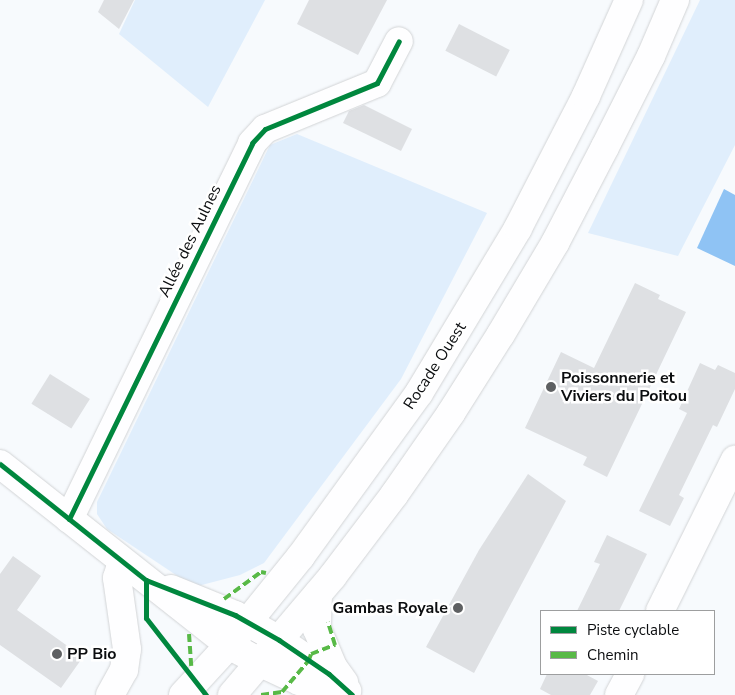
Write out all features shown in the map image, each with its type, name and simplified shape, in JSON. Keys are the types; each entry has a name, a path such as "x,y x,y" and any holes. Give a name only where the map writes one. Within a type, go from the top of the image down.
{"street":[{"name":"Rocade Ouest","path":"183,695 229,645 362,475 419,393 466,318 553,162 586,96 629,0"},
{"path":"232,695 318,594 398,489 451,412 501,334 554,243 606,147 651,56 675,0"},
{"name":"Allée des Aulnes","path":"69,519 252,143 266,129 377,83 399,41"},
{"path":"660,610 735,460"},
{"path":"0,464 229,645 260,664 299,681 341,695"},
{"path":"110,695 124,670 127,649 117,578 122,562"},
{"path":"146,580 235,615 279,640 329,674 353,695"},
{"path":"318,594 317,629 333,667 353,695"},
{"path":"619,695 629,675"}],"shaded area":[{"path":"135,0 265,0 208,107 119,34"},
{"path":"700,0 735,0 735,145 678,256 588,233"},
{"path":"297,134 487,213 401,379 264,563 240,575 194,587 107,529 97,514 97,502 270,145"}],"water":[{"path":"724,189 735,195 735,266 697,248"}],"building":[{"path":"104,0 134,0 119,29 98,12"},
{"path":"309,0 387,0 358,55 297,24"},
{"path":"459,24 510,50 496,77 445,51"},
{"path":"364,105 412,129 401,151 343,123 349,111"},
{"path":"635,283 660,295 658,299 686,312 607,477 583,465 587,457 525,428 561,352 594,368"},
{"path":"700,363 715,370 718,365 735,373 735,389 717,427 713,425 679,495 684,498 670,526 639,511 687,413 679,409"},
{"path":"50,374 90,399 71,429 31,404"},
{"path":"528,474 566,501 474,673 426,647 479,550"},
{"path":"607,535 647,554 619,610 577,610 600,564 594,562"},
{"path":"13,556 41,576 17,610 83,657 61,688 0,645 0,574"},
{"path":"547,675 587,675 598,681 590,695 551,695 540,689"}],"marked path":[{"path":"224,599 261,572 266,573"},
{"path":"261,695 282,692 309,660 311,654 335,645 328,622"},
{"path":"189,634 191,666"}],"cycle path":[{"path":"69,519 252,143 265,129 377,83 399,41"},
{"path":"0,464 146,580 235,615 279,640 329,674 352,695"},
{"path":"146,580 146,618 206,695"}],"place":[{"name":"Poissonnerie et Viviers du Poitou","path":"551,387"},
{"name":"Gambas Royale","path":"458,608"},
{"name":"PP Bio","path":"57,654"}]}
